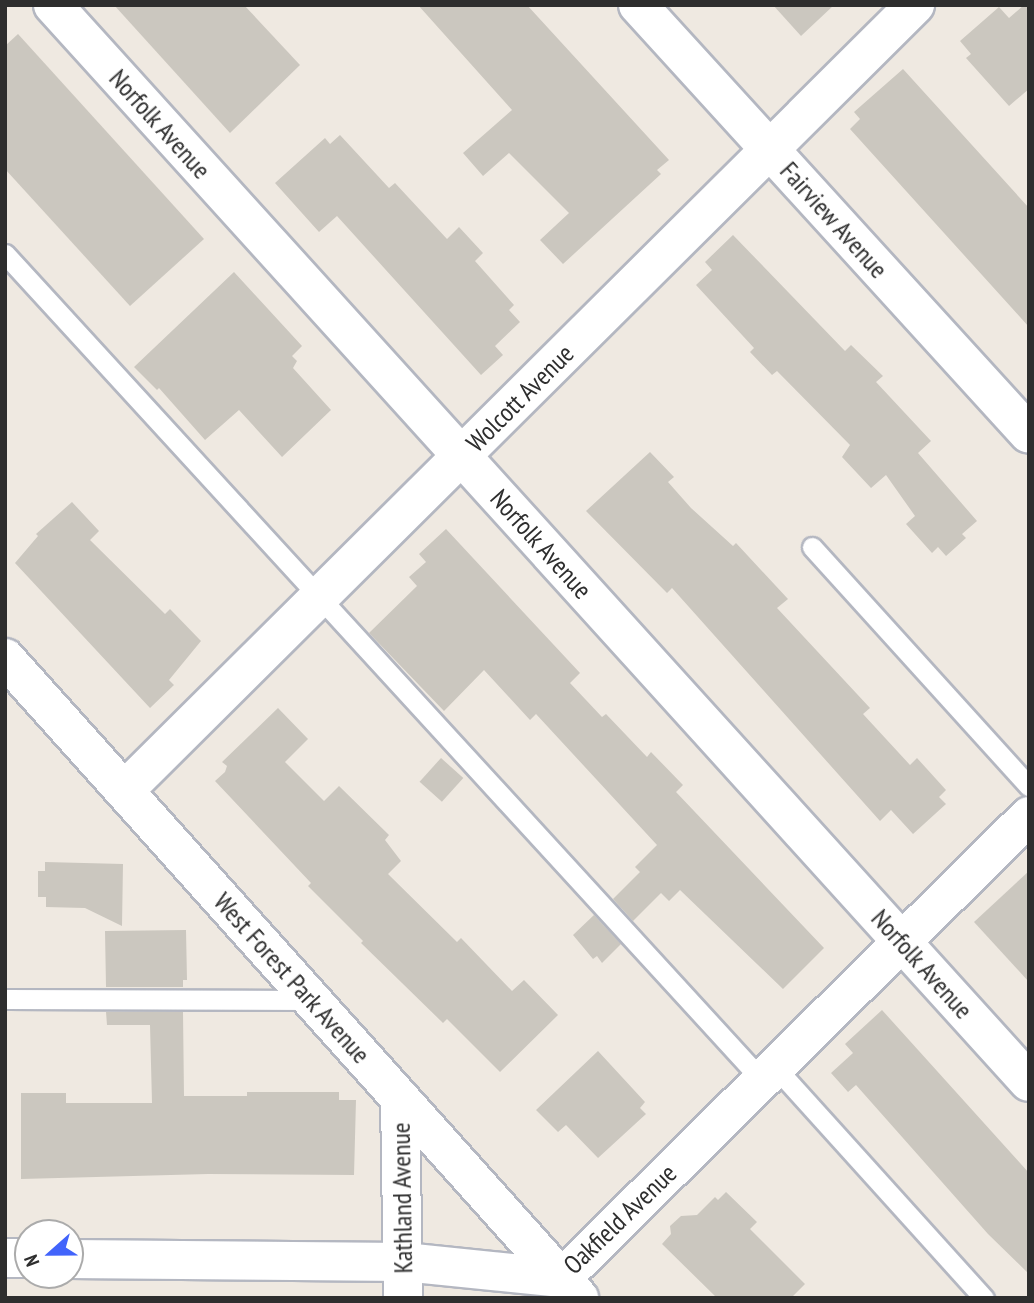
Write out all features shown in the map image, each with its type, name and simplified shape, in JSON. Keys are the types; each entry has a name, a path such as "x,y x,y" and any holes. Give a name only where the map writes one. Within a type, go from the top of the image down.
{"street":[{"name":"Norfolk Avenue","path":"53,5 1029,1082"},
{"name":"Fairview Avenue","path":"638,5 1029,434"},
{"name":"Wolcott Avenue","path":"125,790 915,5"},
{"name":"West Forest Park Avenue","path":"5,658 570,1288"},
{"name":"Oakfield Avenue","path":"84,1260 570,1288 769,1073 1029,816"},
{"name":"Kathland Avenue","path":"400,1099 403,1280"}],"lane":[{"path":"5,254 318,599 984,1298"},
{"path":"812,547 1029,786"},
{"path":"5,999 313,1000"}],"building":[{"path":"114,5 244,5 300,65 230,133"},
{"path":"418,5 527,5 669,160 657,170 661,174 563,264 540,240 569,213 509,153 483,176 463,153 512,110"},
{"path":"773,5 834,5 801,36"},
{"path":"1024,5 1029,5 1029,89 1009,106 966,58 971,54 960,41 999,7 1009,18"},
{"path":"18,34 204,239 130,306 5,169 5,46"},
{"path":"903,69 1029,208 1029,327 850,129 860,119 854,112"},
{"path":"340,135 389,188 395,183 447,239 459,227 483,253 475,261 514,305 509,310 520,322 495,346 503,355 481,375 337,216 319,232 275,183 325,138 330,144"},
{"path":"733,235 845,351 851,345 883,376 876,382 931,441 918,453 977,521 962,534 966,538 946,556 938,547 932,553 906,524 915,516 886,475 871,488 842,457 850,445 777,371 772,375 750,352 754,348 696,285 712,270 705,262"},
{"path":"234,272 302,346 292,356 297,361 293,368 331,410 282,457 239,410 205,440 159,388 157,390 134,367"},
{"path":"650,452 674,477 668,482 691,508 733,546 736,543 788,599 777,608 870,708 863,714 910,765 917,758 946,790 939,797 946,804 913,834 891,810 880,821 672,588 667,593 586,511"},
{"path":"72,502 99,531 90,540 165,614 170,609 201,641 169,680 174,685 150,708 15,563 38,536 36,534"},
{"path":"446,529 580,673 570,683 602,717 606,714 647,757 651,752 683,785 676,792 824,948 783,989 680,890 669,901 661,893 633,921 613,899 640,872 635,867 657,845 536,714 530,720 484,670 444,711 369,633 417,586 409,577 426,562 419,554"},
{"path":"278,708 308,739 285,762 324,801 339,786 389,835 385,840 401,861 388,874 457,942 461,938 512,991 524,980 558,1015 500,1072 447,1019 443,1023 361,943 363,941 308,886 311,883 215,781 225,772 227,766 222,762"},
{"path":"441,758 463,778 442,802 420,782"},
{"path":"45,862 123,864 122,926 85,908 46,907 46,897 38,897 38,871 45,871"},
{"path":"1029,871 1029,982 974,922"},
{"path":"594,915 621,944 602,963 597,956 593,959 573,935"},
{"path":"186,930 187,980 183,980 183,987 106,987 105,931"},
{"path":"882,1010 1029,1173 1029,1274 988,1234 856,1085 848,1092 831,1073 853,1053 845,1044"},
{"path":"106,1012 183,1012 184,1096 247,1096 247,1092 339,1092 339,1100 356,1100 354,1175 208,1174 21,1179 21,1093 66,1093 66,1103 152,1103 150,1025 107,1025"},
{"path":"598,1051 645,1102 640,1108 646,1114 598,1158 566,1125 558,1132 536,1110"},
{"path":"726,1192 757,1222 750,1229 805,1284 791,1298 717,1298 662,1244 671,1234 670,1226 681,1216 697,1215 715,1197 718,1200"}]}
